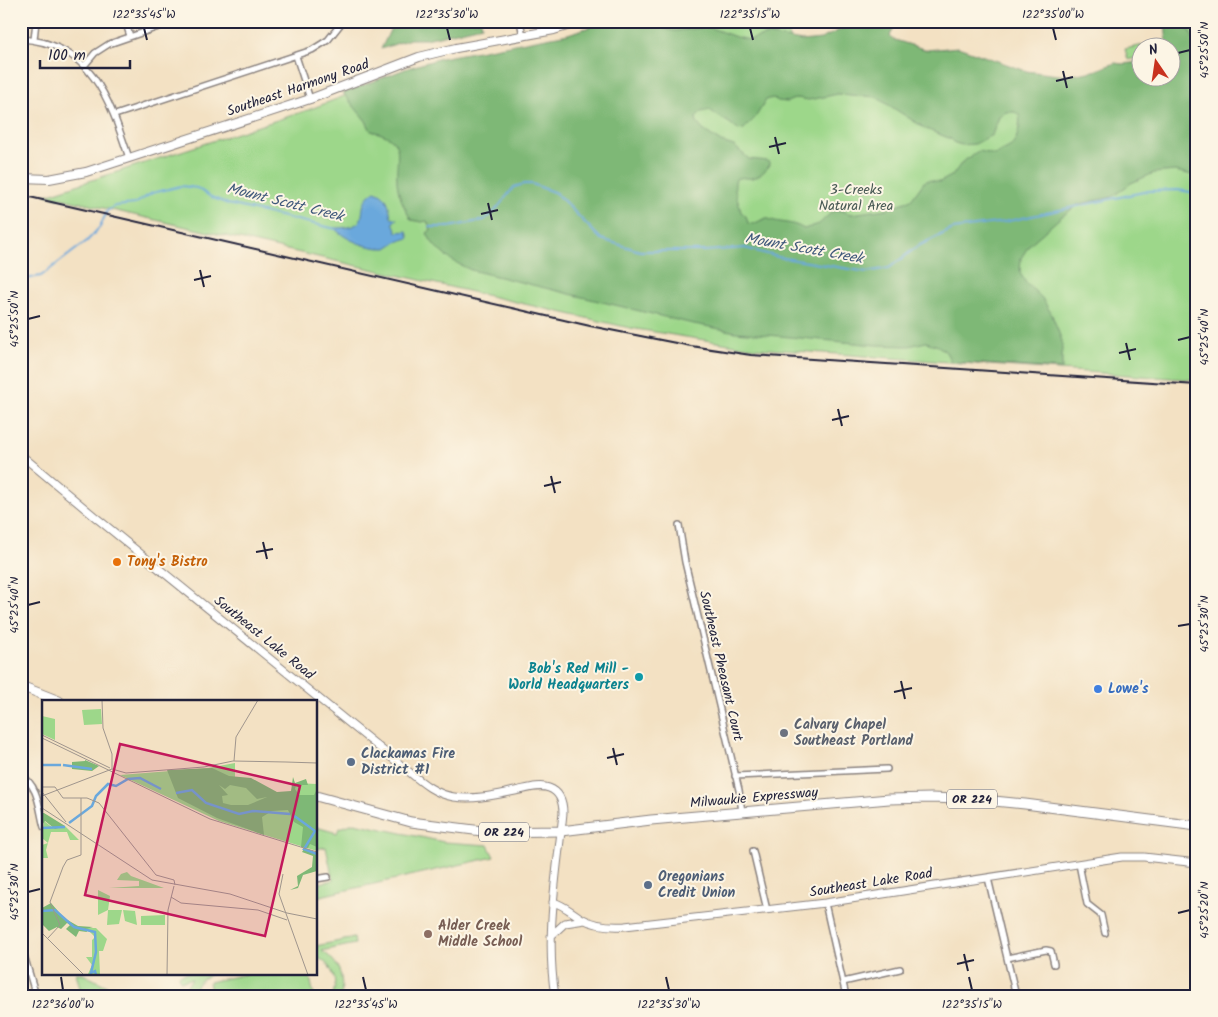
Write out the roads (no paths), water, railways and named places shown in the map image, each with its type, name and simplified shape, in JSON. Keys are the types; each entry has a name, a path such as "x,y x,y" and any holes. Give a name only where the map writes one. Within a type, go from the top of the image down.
{"highway":[{"path":"21,686 56,700"},
{"name":"Milwaukie Expressway","path":"318,797 411,822 490,832 561,831 889,799 957,798 1025,804 1197,826"}],"main road":[{"name":"Southeast Harmony Road","path":"21,178 38,180 64,177 129,158 310,99 426,55 554,30 583,21"}],"street":[{"path":"34,40 36,21"},
{"path":"125,21 130,36"},
{"path":"84,66 102,48 130,36 176,21"},
{"path":"115,115 296,56 321,46 334,34 343,21"},
{"path":"520,21 523,36"},
{"path":"21,39 49,44 60,49 84,66 102,88 115,115 129,158"},
{"path":"296,56 310,99"},
{"name":"Southeast Lake Road","path":"21,455 424,784 441,794 463,798 487,796 539,786 549,788 559,796 562,803 561,831"},
{"name":"Southeast Pheasant Court","path":"678,525 742,812"},
{"path":"735,776 887,769"},
{"path":"21,775 32,784 36,792 42,818"},
{"path":"555,996 551,962 551,936 561,831"},
{"path":"753,850 767,910"},
{"name":"Southeast Lake Road","path":"553,902 562,904 585,920 600,925 619,926 825,903 1108,859 1166,858 1197,863"},
{"path":"1079,864 1088,904 1101,915 1104,933"},
{"path":"318,879 328,877"},
{"path":"988,878 1016,996"},
{"path":"825,903 846,996"},
{"path":"551,936 565,923 585,920"},
{"path":"21,945 36,996"},
{"path":"1008,958 1046,950 1051,951 1054,964"},
{"path":"843,982 900,970"}],"water":[{"path":"375,191 383,195 391,217 397,219 393,222 397,232 407,231 409,238 396,242 387,248 359,243 345,237 334,228 348,227 356,224 362,215 364,203"}],"waterway":[{"name":"Mount Scott Creek","path":"430,227 449,227 484,220 494,212 514,187 532,184 556,193 601,239 640,251 705,251 745,248 778,257 867,272 889,268 918,246 953,229 1004,222 1148,191 1178,190 1197,193"},
{"name":"Mount Scott Creek","path":"21,280 41,276 87,241 100,227 107,211 115,206 135,204 152,193 181,186 197,188 211,197 228,204 336,229"}],"railway":[{"path":"21,195 590,326 691,346 751,355 1197,385"}],"place":[{"name":"Tony's Bistro","path":"117,562"},
{"name":"Bob's Red Mill - World Headquarters","path":"639,677"},
{"name":"Lowe's","path":"1098,689"},
{"name":"Calvary Chapel Southeast Portland","path":"784,733"},
{"name":"Clackamas Fire District #1","path":"351,762"},
{"name":"Oregonians Credit Union","path":"648,885"},
{"name":"Alder Creek Middle School","path":"428,934"}],"park label":[{"name":"3-Creeks Natural Area","path":"856,198"}]}
